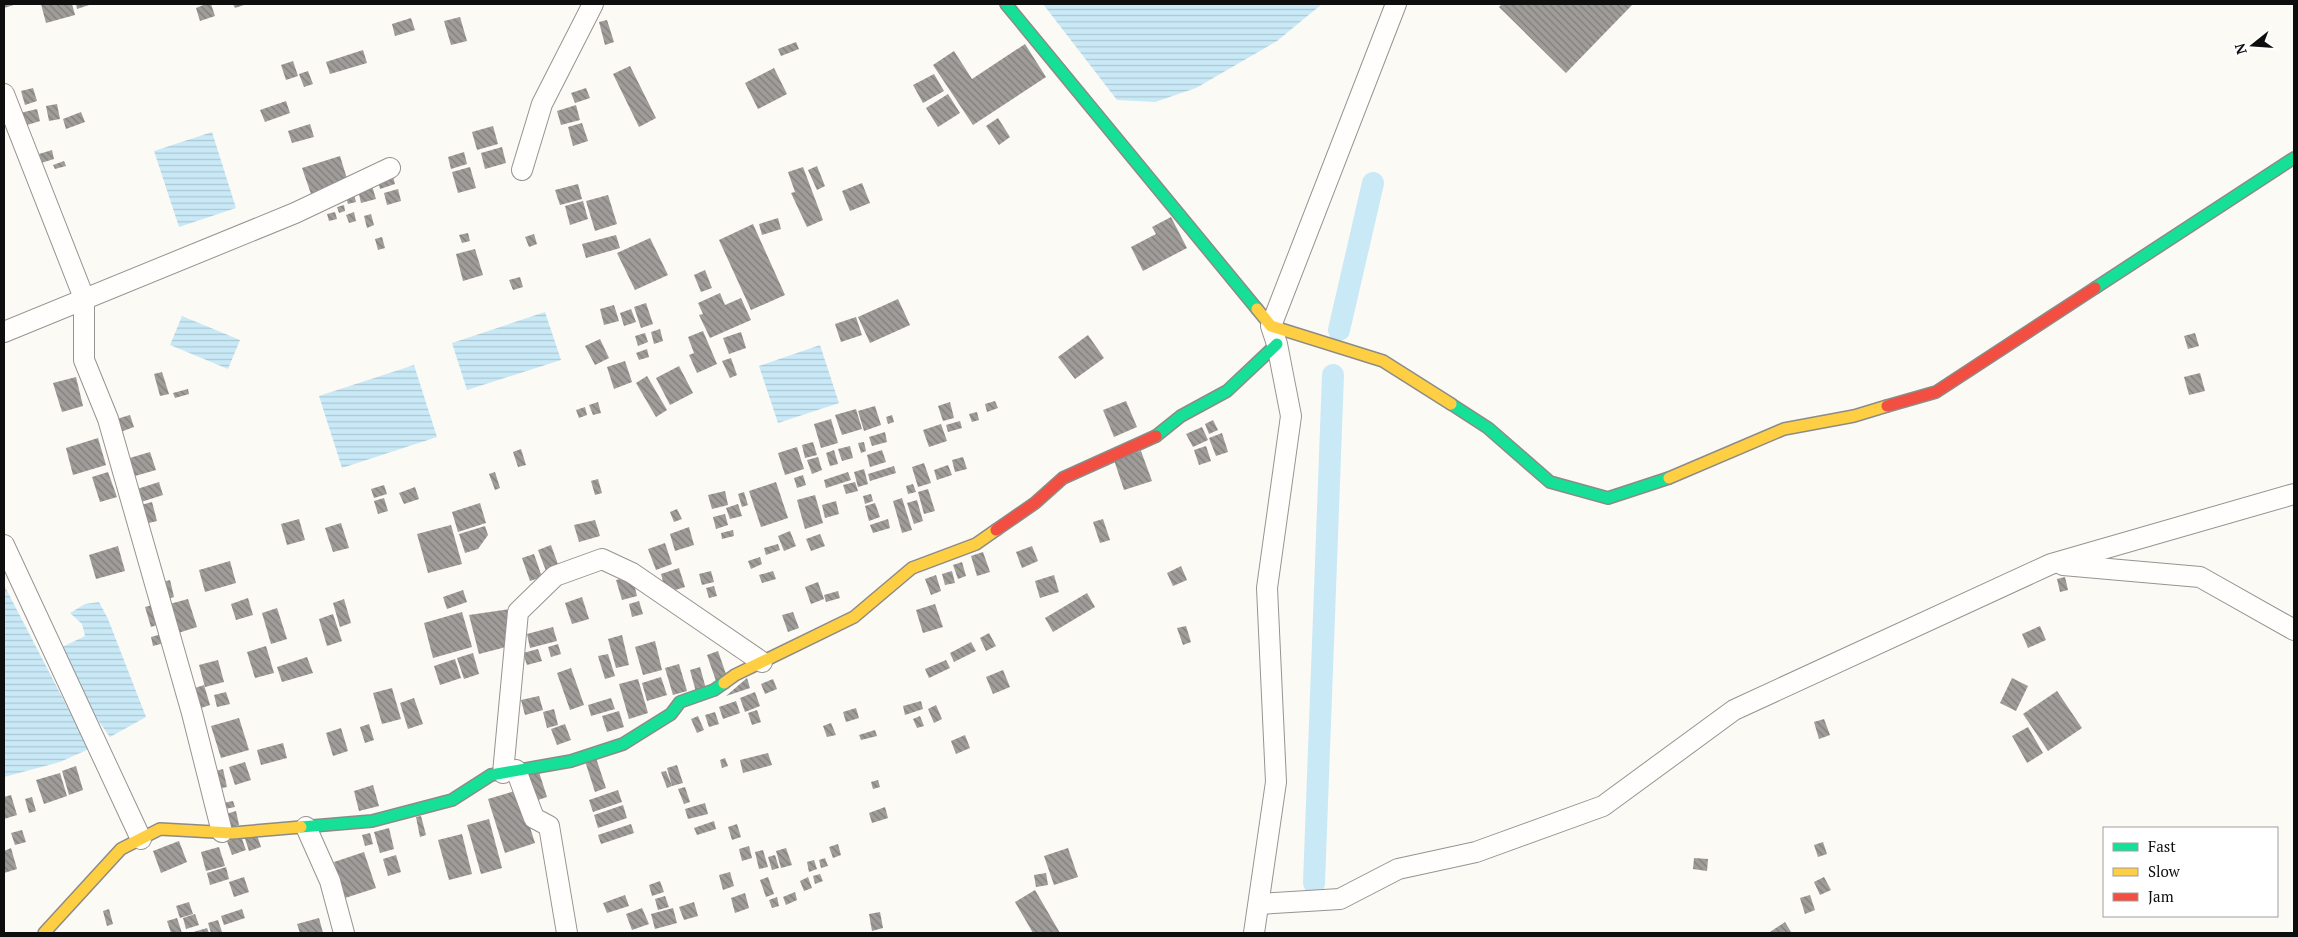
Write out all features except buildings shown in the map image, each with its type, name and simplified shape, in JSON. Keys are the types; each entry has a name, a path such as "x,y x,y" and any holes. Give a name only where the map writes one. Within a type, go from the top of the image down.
{"street":[{"path":"522,170 542,104 593,4"},
{"path":"1006,4 1274,335 1291,416 1268,588 1276,782 1254,933"},
{"path":"44,933 121,850 160,829 222,832 372,821 452,800 491,774 571,761 623,744 671,714 680,702 714,690 735,675 854,617 912,568 976,544 1035,503 1063,478 1154,438 1181,416 1227,391 1274,335 1396,4"},
{"path":"4,94 84,298 84,360 108,419 187,694 222,832"},
{"path":"1274,335 1383,361 1488,428 1550,482 1608,498 1683,474 1784,429 1854,416 1936,392 2294,158"},
{"path":"4,332 295,213 390,168"},
{"path":"1259,904 1340,899 1398,869 1476,852 1604,806 1734,710 2051,564 2294,494"},
{"path":"4,545 141,839"},
{"path":"567,933 549,826 534,818 510,772 518,612 555,576 602,559 632,573 762,662"},
{"path":"2051,564 2200,577 2294,630"},
{"path":"306,827 330,881 344,933"}],"water":[{"path":"1043,4 1322,4 1277,41 1196,88 1155,102 1117,100"},
{"path":"212,132 236,208 179,227 154,151"},
{"path":"545,312 561,360 467,390 452,343"},
{"path":"182,316 240,340 228,369 170,345"},
{"path":"820,345 839,403 778,423 759,366"},
{"path":"414,365 437,437 342,468 319,396"},
{"path":"4,585 89,749 60,762 4,777"},
{"path":"99,602 108,619 146,717 110,737 82,698 58,649 85,636 82,624 70,613 85,604"}],"waterway":[{"path":"1339,330 1373,183"},
{"path":"1314,883 1333,375"}],"traffic: fast":[{"path":"1006,4 1257,309"},
{"path":"2095,288 2294,158"},
{"path":"1156,436 1181,416 1227,391 1277,344"},
{"path":"1451,404 1488,428 1550,482 1608,498 1669,478"},
{"path":"301,827 372,821 452,800 491,775 571,761 623,744 671,714 680,702 714,690 724,683"}],"traffic: slow":[{"path":"1257,309 1271,326 1383,361 1451,404"},
{"path":"1669,478 1784,429 1854,416 1887,406"},
{"path":"724,683 735,675 854,617 912,568 976,544 996,530"},
{"path":"44,933 121,849 160,829 232,833 301,827"}],"traffic: jam":[{"path":"1887,406 1936,392 2095,288"},
{"path":"996,530 1035,503 1063,478 1156,436"}]}
